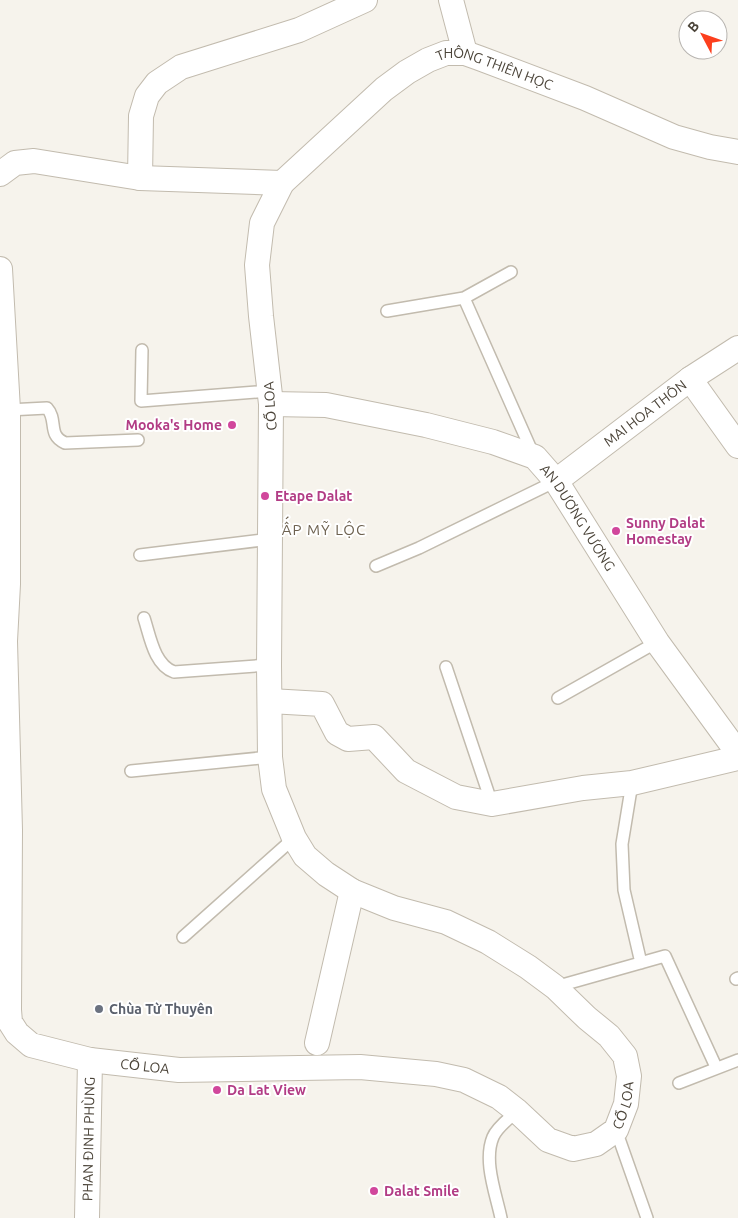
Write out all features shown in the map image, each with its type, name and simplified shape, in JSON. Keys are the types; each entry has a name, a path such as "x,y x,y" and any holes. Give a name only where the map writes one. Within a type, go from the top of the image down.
{"street":[{"path":"451,0 465,54"},
{"path":"140,178 141,116 147,96 157,83 180,67 299,30 350,3"},
{"name":"THÔNG THIÊN HỌC","path":"282,183 384,89 407,72 428,60 446,53 465,54 585,98 674,137 710,147 738,152"},
{"path":"0,174 15,163 34,161 140,178 282,183"},
{"name":"CỔ LOA","path":"0,269 8,410 5,831 9,1010 10,1022 17,1033 31,1045 90,1060 179,1070 360,1067 436,1074 464,1080 499,1097 548,1140 573,1149 596,1144 616,1130 626,1104 629,1076 624,1056 609,1036 586,1018 555,987 528,967 468,931 429,916 394,908 352,891 326,874 305,856 294,838 274,789 270,757 269,665 271,539 270,398 257,265 262,223 282,183"},
{"name":"MAI HOA THÔN","path":"556,481 690,380 738,348"},
{"path":"690,380 738,446"},
{"name":"AN DƯƠNG VƯƠNG","path":"270,398 326,405 426,425 493,442 535,457 556,481 657,642 738,753"},
{"path":"270,701 322,704 337,733 348,739 374,737 406,771 456,798 492,804 583,788 632,783 738,758"},
{"path":"317,1044 352,891"},
{"name":"PHAN ĐINH PHÙNG","path":"87,1218 90,1060"}],"lane":[{"path":"386,311 464,298 511,272"},
{"path":"464,298 535,457"},
{"path":"142,350 141,401 270,398"},
{"path":"8,410 47,408 50,412 55,436 65,444 138,440"},
{"path":"376,566 419,548 556,481"},
{"path":"140,556 271,539"},
{"path":"144,618 161,665 174,672 269,665"},
{"path":"558,698 657,642"},
{"path":"446,667 492,804"},
{"path":"131,771 270,757"},
{"path":"632,783 622,844 624,890 641,963"},
{"path":"184,937 294,838"},
{"path":"555,987 665,956 716,1067"},
{"path":"679,1083 738,1060"},
{"path":"501,1218 491,1168 490,1148 494,1135 517,1111"},
{"path":"616,1130 647,1218"}],"place":[{"name":"Mooka's Home","path":"232,425"},
{"name":"Etape Dalat","path":"265,496"},
{"name":"Sunny Dalat Homestay","path":"616,531"},
{"name":"Chùa Từ Thuyên","path":"99,1009"},
{"name":"Da Lat View","path":"217,1090"},
{"name":"Dalat Smile","path":"374,1191"}],"district":[{"name":"ẤP MỸ LỘC","path":"324,529"}]}
